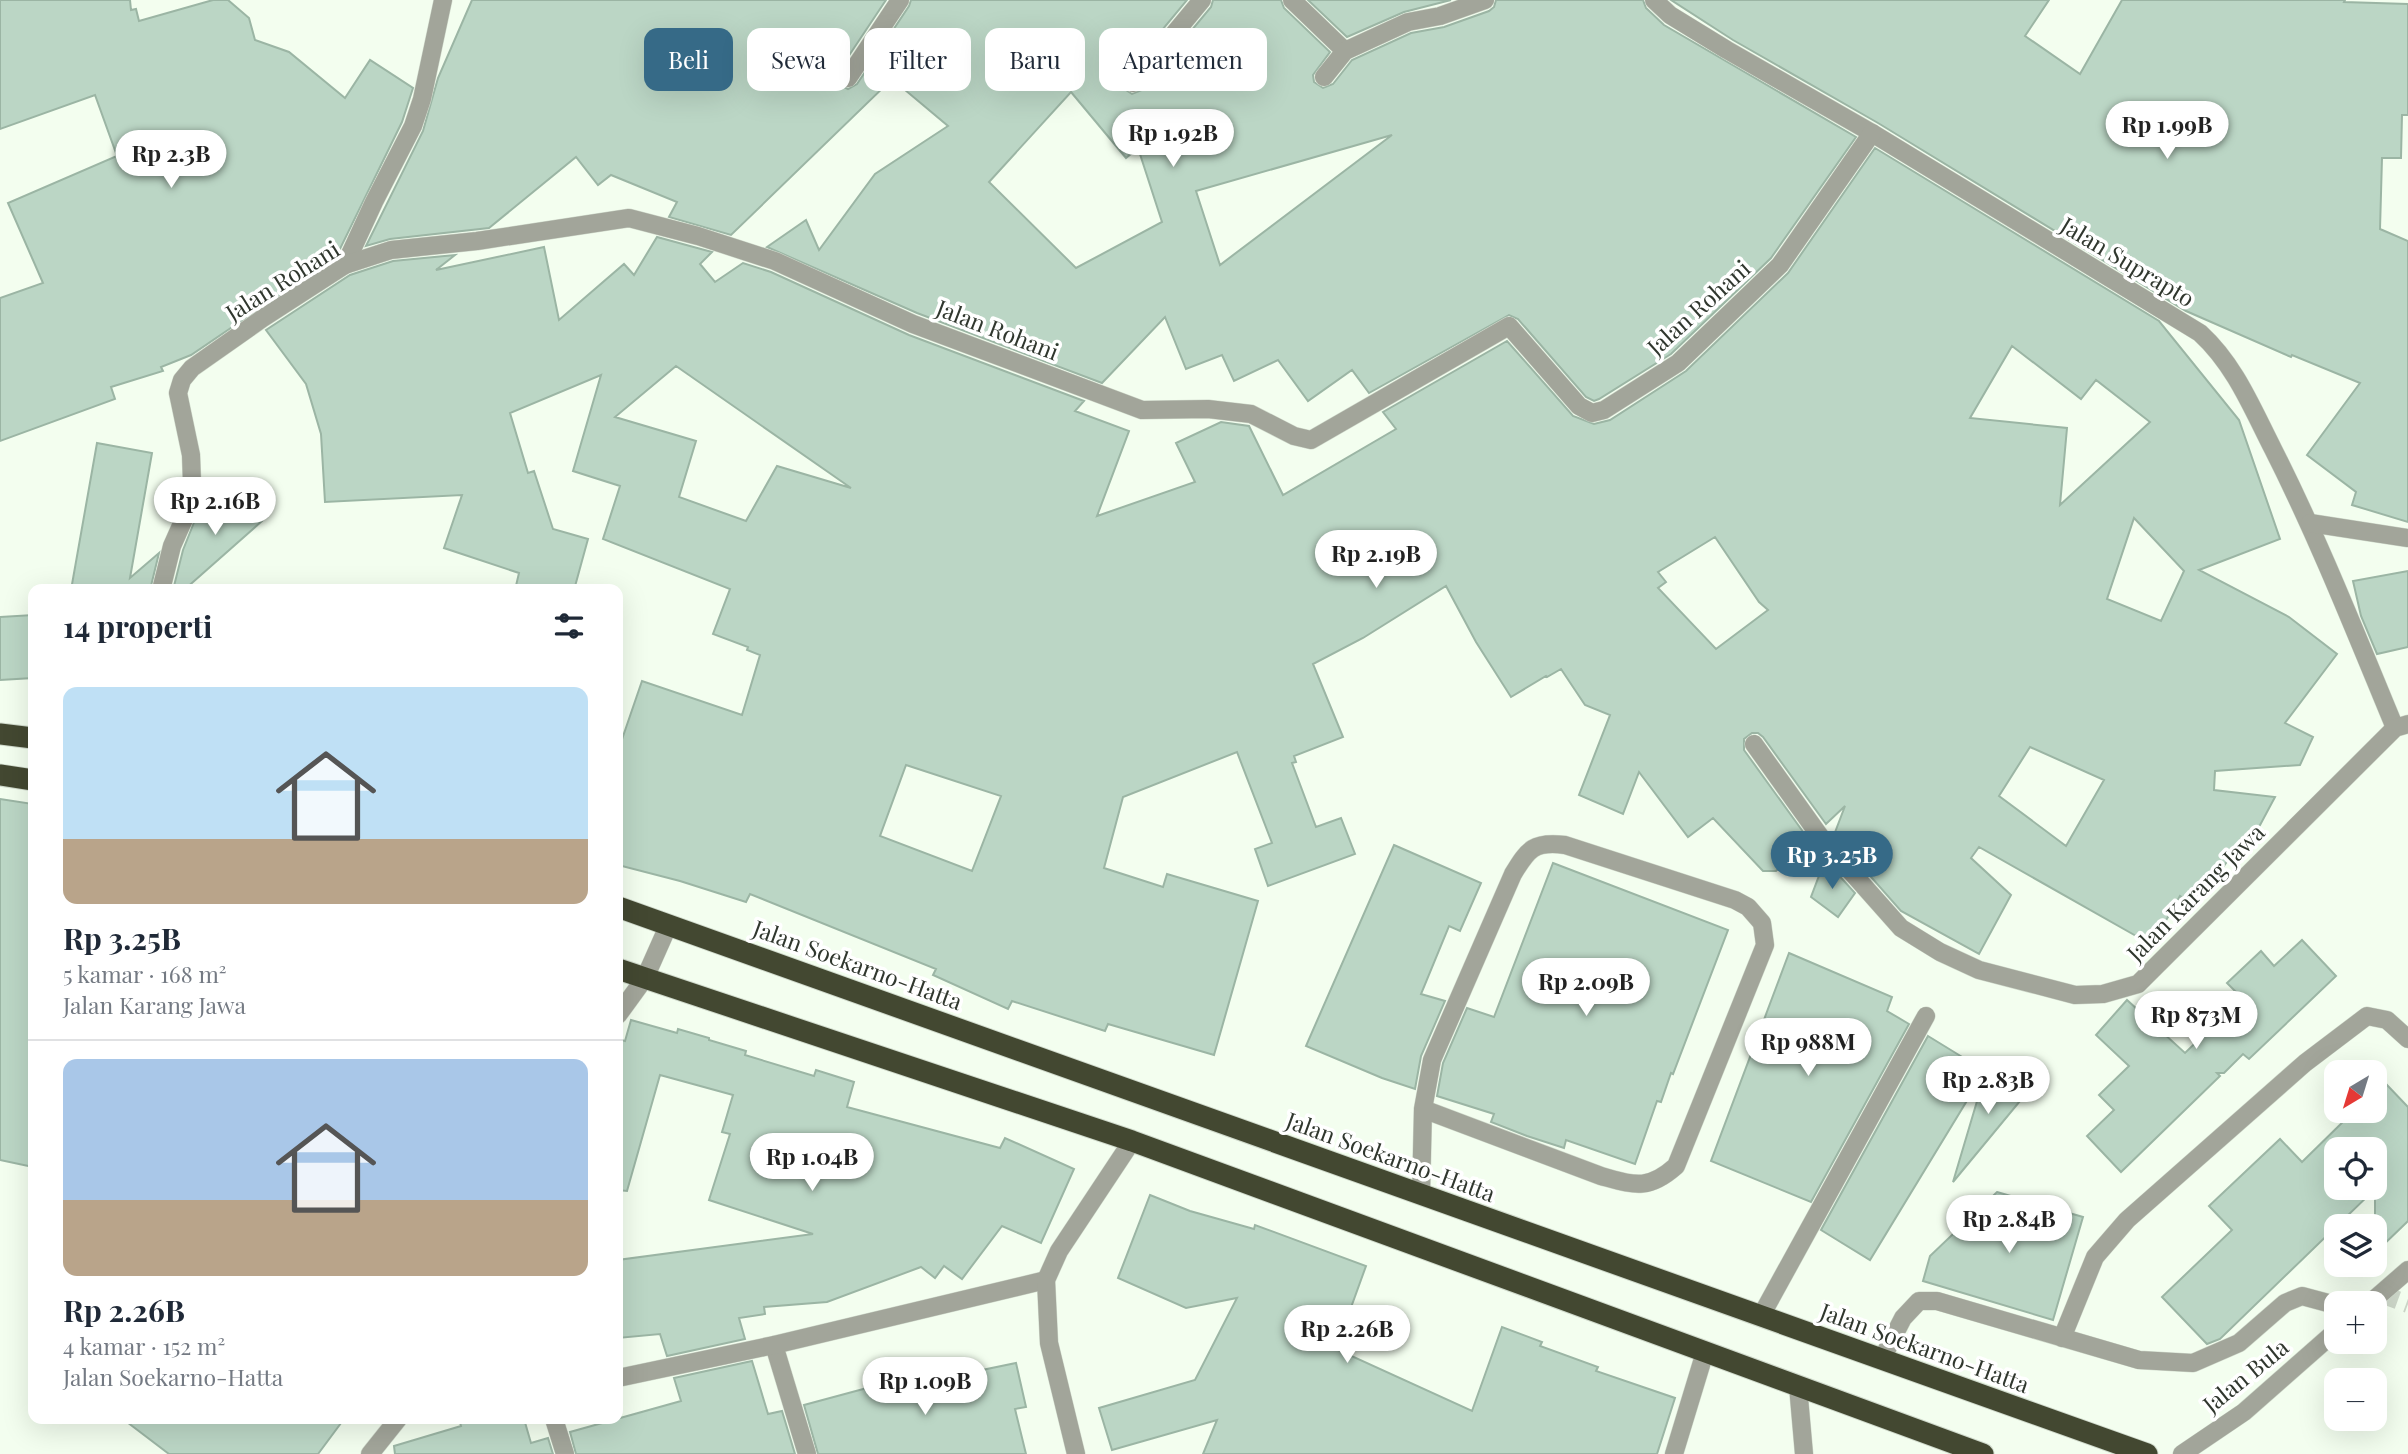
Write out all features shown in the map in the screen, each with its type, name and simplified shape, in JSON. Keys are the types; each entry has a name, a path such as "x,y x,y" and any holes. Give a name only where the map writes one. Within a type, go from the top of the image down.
{"highway":[{"path":"0,734 28,737"},
{"path":"0,775 28,779"},
{"name":"Jalan Soekarno-Hatta","path":"623,909 2147,1454"},
{"path":"623,971 1132,1142 1983,1454"}],"street":[{"path":"345,265 373,202 413,126 422,99 443,0"},
{"path":"850,75 900,0"},
{"path":"1179,28 1202,0"},
{"path":"1292,0 1345,51"},
{"path":"1324,77 1345,51 1408,22 1440,16 1485,0"},
{"name":"Jalan Suprapto","path":"1654,0 1670,15 1727,50 1872,133 2200,333 2217,349 2234,372 2310,523 2402,726"},
{"name":"Jalan Rohani","path":"162,584 172,546 184,519 192,482 191,454 178,393 182,380 192,368 233,339 345,265 391,250 477,241 629,218 652,222 775,261 913,324 1142,410 1208,409 1251,414 1294,436 1311,440 1509,326 1579,406 1592,413 1605,410 1678,363 1780,265 1872,133"},
{"path":"2310,523 2408,538"},
{"name":"Jalan Karang Jawa","path":"1754,744 1822,839 1901,928 1940,952 1979,970 2075,995 2103,994 2138,984 2402,726"},
{"path":"1422,1195 1423,1109 1432,1060 1513,874 1523,857 1537,845 1565,845 1717,892 1748,907 1762,923 1765,945 1676,1166 1665,1176 1650,1184 1601,1176 1423,1109"},
{"path":"623,1008 645,978 668,924"},
{"path":"1761,1316 1926,1016"},
{"path":"2062,1338 2095,1257 2109,1239 2127,1220 2305,1063 2367,1016 2387,1020 2408,1040"},
{"path":"1076,1454 1049,1343 1046,1280 1059,1251 1132,1142"},
{"path":"2384,1291 2408,1270"},
{"path":"623,1377 774,1345 1046,1280"},
{"path":"1882,1359 1903,1318 1919,1301 1937,1301 2138,1360 2193,1363 2239,1343 2285,1303 2302,1296 2324,1302"},
{"name":"Jalan Bula","path":"2182,1454 2244,1412 2324,1342"},
{"path":"774,1345 807,1454"},
{"path":"1674,1454 1705,1353"},
{"path":"1798,1387 1804,1454"},
{"path":"370,1454 394,1424"},
{"path":"556,1424 565,1454"}],"building":[{"path":"0,0 130,0 131,10 136,9 139,21 213,0 228,0 249,18 255,40 289,52 345,98 370,60 413,88 402,122 336,257 191,355 161,367 163,371 111,387 115,399 0,441 0,298 43,283 8,203 117,156 95,95 0,129"},
{"path":"472,0 886,0 867,28 864,28 864,33 850,54 850,28 747,28 747,91 850,91 864,74 864,91 880,91 731,235 669,217 677,202 611,175 598,185 576,157 489,228 390,239 366,246 423,131 438,78"},
{"path":"911,0 1187,0 1164,28 1099,28 1099,91 1128,91 1132,94 1140,91 1267,91 1267,28 1194,28 1211,7 1213,0 1281,0 1284,8 1330,52 1313,75 1314,82 1323,88 1333,84 1352,60 1411,33 1444,27 1489,11 1496,0 1643,0 1646,8 1664,25 1856,137 1771,258 1671,354 1599,399 1594,401 1586,397 1518,319 1509,315 1369,393 1352,370 1308,401 1278,360 1234,381 1222,355 1186,369 1165,317 1102,383 917,313 767,247 806,220 819,250 875,174 948,126 906,91 971,91 971,28 894,28","holes":["1071,92 1126,158 1138,148 1162,222 1076,268 989,182","1392,135 1220,265 1196,191"]},
{"path":"1308,0 1451,0 1404,12 1347,37"},
{"path":"1671,0 2049,0 2025,36 2080,74 2122,0 2345,0 2344,2 2408,4 2408,115 2402,115 2401,158 2382,158 2380,229 2408,241 2408,522 2352,505 2356,492 2307,455 2360,383 2292,355 2291,357 2186,311 1878,123 1733,40"},
{"path":"1875,148 2159,321 2239,420 2280,539 2199,570 2289,617 2337,654 2285,723 2313,737 2300,765 2215,771 2214,790 2275,797 2243,857 2234,852 2195,906 2180,896 2152,945 1979,847 1971,858 2011,895 1979,954 1901,911 1834,835 1845,806 1826,824 1758,733 1752,733 1744,739 1744,750 1809,840 1776,871 1763,871 1713,818 1688,837 1639,772 1623,814 1579,795 1610,715 1585,705 1561,669 1511,697 1476,642 1446,586 1363,638 1313,664 1343,737 1294,756 1296,762 1292,763 1316,827 1341,818 1355,854 1268,886 1255,849 1272,843 1237,752 1123,797 1104,868 1163,887 1167,874 1258,901 1214,1055 1108,1024 1105,1031 1012,1001 1008,1009 933,975 936,969 750,894 746,902 623,866 623,736 642,681 742,715 760,655 747,650 748,647 713,634 730,589 603,539 620,486 573,471 601,375 510,413 528,473 534,471 553,529 588,539 576,584 516,584 519,573 444,548 462,495 325,502 321,434 306,384 266,330 350,275 393,261 455,255 436,270 544,247 559,320 624,264 634,275 657,237 712,252 700,264 715,282 743,263 771,272 909,335 1084,401 1075,411 1129,431 1097,516 1195,482 1176,443 1221,422 1249,426 1283,495 1396,429 1383,412 1507,341 1573,416 1594,424 1610,420 1686,371 1788,273","holes":["2012,346 2081,399 2096,380 2150,422 2060,505 2067,428 1970,418","676,366 851,488 777,466 746,521 679,497 696,441 615,417","2134,518 2184,571 2161,621 2107,599","1715,537 1759,602 1768,610 1716,649 1658,588 1666,582 1658,572","2030,747 2104,780 2066,846 1999,796","906,765 1001,796 972,871 880,836"]},
{"path":"97,443 152,453 130,578 159,553 151,584 72,584"},
{"path":"232,488 262,521 191,584 174,584 183,550 195,520"},
{"path":"2408,571 2408,647 2377,654 2361,616 2353,581"},
{"path":"28,615 28,678 0,680 0,617"},
{"path":"0,799 28,803 28,1166 0,1160"},
{"path":"1394,845 1481,883 1460,931 1449,926 1421,994 1445,1001 1421,1056 1415,1089 1306,1046"},
{"path":"1825,860 1855,893 1838,917 1811,897"},
{"path":"1553,863 1728,930 1673,1074 1671,1073 1661,1102 1657,1101 1635,1164 1566,1140 1564,1148 1527,1136 1491,1122 1494,1114 1437,1096 1443,1063 1467,1008 1494,1017"},
{"path":"2302,940 2336,976 2249,1059 2243,1054 2224,1073 2217,1073 2220,1076 2121,1172 2087,1136 2114,1110 2099,1095 2129,1066 2096,1035 2127,1000 2185,1053 2242,998 2227,983 2261,951 2274,966"},
{"path":"1789,953 1892,997 1887,1011 1909,1024 1811,1202 1711,1161"},
{"path":"631,1020 677,1033 678,1029 746,1051 745,1055 814,1076 816,1070 854,1082 847,1107 1000,1148 1005,1138 1074,1169 1041,1243 1002,1226 962,1279 944,1266 935,1278 921,1267 827,1302 764,1307 765,1314 739,1318 745,1339 667,1356 660,1334 623,1338 623,1259 813,1234 709,1200 730,1134 722,1132 733,1095 660,1075 627,1191 623,1191 625,1041"},
{"path":"1928,1036 1985,1071 1870,1260 1821,1230"},
{"path":"1986,1071 2025,1095 1953,1182"},
{"path":"2387,1085 2408,1107 2408,1221 2387,1241 2387,1214 2375,1214 2375,1200 2387,1200 2387,1137 2328,1137 2341,1124 2387,1124"},
{"path":"2280,1139 2302,1162 2324,1140 2324,1200 2364,1200 2349,1214 2324,1214 2324,1238 2220,1339 2207,1344 2162,1297 2232,1230 2209,1206"},
{"path":"1997,1192 2083,1217 2053,1320 1923,1281 1930,1256"},
{"path":"1150,1195 1190,1211 1254,1229 1255,1225 1366,1266 1336,1349 1472,1411 1502,1327 1542,1342 1540,1346 1598,1367 1596,1371 1675,1398 1657,1454 1203,1454 1217,1420 1112,1450 1099,1408 1195,1380 1237,1298 1186,1308 1118,1278"},
{"path":"752,1361 768,1414 782,1411 795,1454 576,1454 570,1432 599,1424 623,1424 623,1417 681,1401 674,1378"},
{"path":"1016,1363 1026,1407 1015,1409 1026,1454 818,1454 804,1405 893,1381 895,1388"},
{"path":"130,1424 340,1424 318,1454 169,1454"},
{"path":"525,1424 531,1443 548,1438 553,1454 395,1454 394,1446 461,1426"}],"tunnel":[{"path":"2387,1296 2408,1304"}]}
